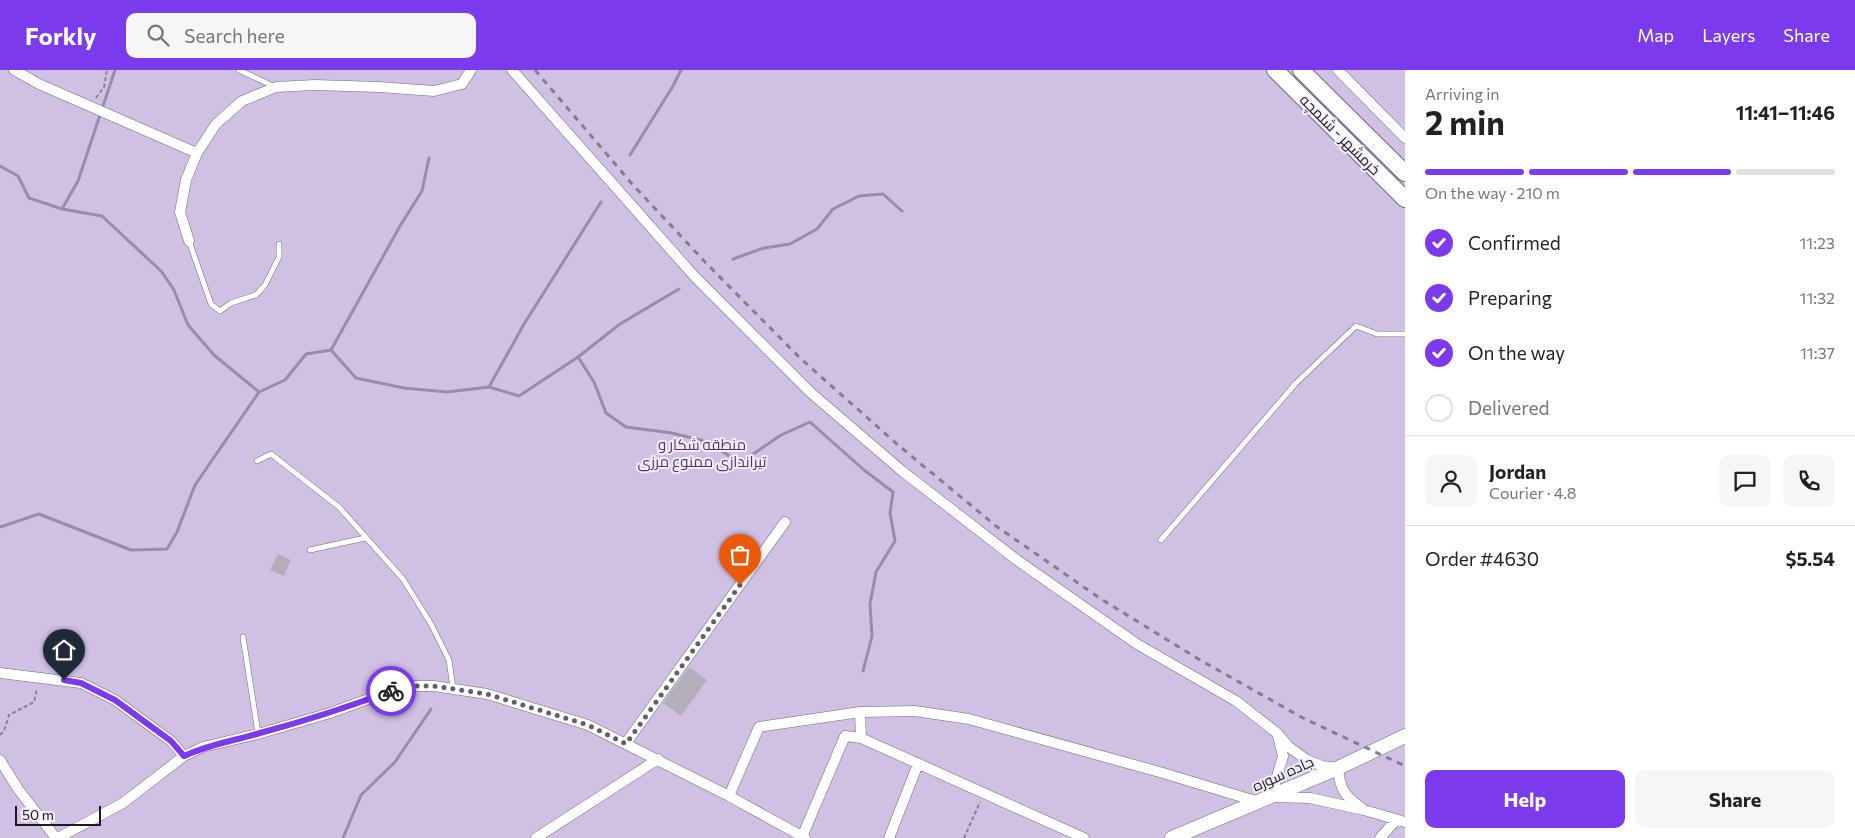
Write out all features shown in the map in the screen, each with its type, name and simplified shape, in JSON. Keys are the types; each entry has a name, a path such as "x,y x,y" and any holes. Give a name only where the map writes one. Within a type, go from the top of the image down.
{"highway":[{"name":"خرمشهر - شلمچه","path":"1276,70 1405,200"},
{"name":"خرمشهر - شلمچه","path":"1301,70 1405,174"}],"main road":[{"name":"جاده سوره","path":"1172,838 1338,768 1405,736"}],"street":[{"path":"14,70 39,84 197,153"},
{"path":"189,241 180,212 186,180 197,153 216,124 242,101 276,87 315,85 434,91 462,84 470,70"},
{"path":"512,70 695,277 810,392 902,471 1017,560 1137,644 1236,701 1277,733 1289,747 1307,760 1322,766 1338,768 1342,790 1364,810"},
{"path":"1338,70 1405,138"},
{"path":"626,744 785,522"},
{"path":"0,673 81,683 115,700 171,741 184,756"},
{"path":"0,760 18,789 57,838 123,803 184,756 203,747 258,734 330,713 404,686 434,686 487,694 588,725 658,759 804,837 845,736 861,738 1084,838"},
{"path":"729,796 759,727 860,712 915,711 969,719 1266,799 1310,798 1364,810 1401,821"},
{"path":"860,712 861,738"},
{"path":"1266,799 1283,756 1277,733"},
{"path":"536,838 658,759"},
{"path":"889,838 918,764"},
{"path":"1380,838 1401,821"}],"lane":[{"path":"239,70 276,87"},
{"path":"189,241 211,304 220,311 231,303 256,295 266,285 279,257 279,244"},
{"path":"1161,540 1296,383 1356,326 1378,334 1405,334"},
{"path":"257,461 271,454 339,507 403,579 431,624 449,660 453,689"},
{"path":"310,550 365,538"},
{"path":"243,637 258,734"}],"path":[{"path":"92,107 104,87 107,70"},
{"path":"0,736 4,731 9,715 34,702 40,677"},
{"path":"964,838 983,793"}],"green space":[{"name":"منطقه شکار و تیراندازی ممنوع مرزی","path":"0,70 1405,70 1405,838 0,838"}],"building":[{"path":"278,554 291,560 284,576 270,570"},
{"path":"689,667 707,680 681,716 663,703"}],"waterway":[{"path":"62,209 78,181 115,70"},
{"path":"630,155 681,70"},
{"path":"331,350 400,226 422,191 429,158"},
{"path":"0,166 18,176 29,198 62,209 102,216 162,272 174,290 188,325 214,355 259,392"},
{"path":"733,259 764,248 790,244 817,229 833,209 859,196 883,194 902,211"},
{"path":"489,387 524,324 601,202"},
{"path":"0,527 39,514 131,550 167,549 177,532 195,485 259,392 285,380 306,354 331,350 356,378 404,388 447,392 489,387 519,396 578,357 620,324 679,289"},
{"path":"578,357 594,382 606,413 626,427 672,433 708,442 740,463 781,435 810,422 864,470 893,492 890,513 895,541 876,572 870,604 872,636 863,671"},
{"path":"343,838 361,795 395,762 431,709"}],"railway":[{"path":"535,70 633,185 706,263 800,358 898,445 996,526 1101,599 1200,660 1303,718 1405,766"}],"way so far":[{"path":"391,691 404,686 434,686 487,694 588,725 626,744 740,585"}],"route":[{"path":"64,680 81,683 115,700 171,741 184,756 203,747 258,734 330,713 391,691"}]}
